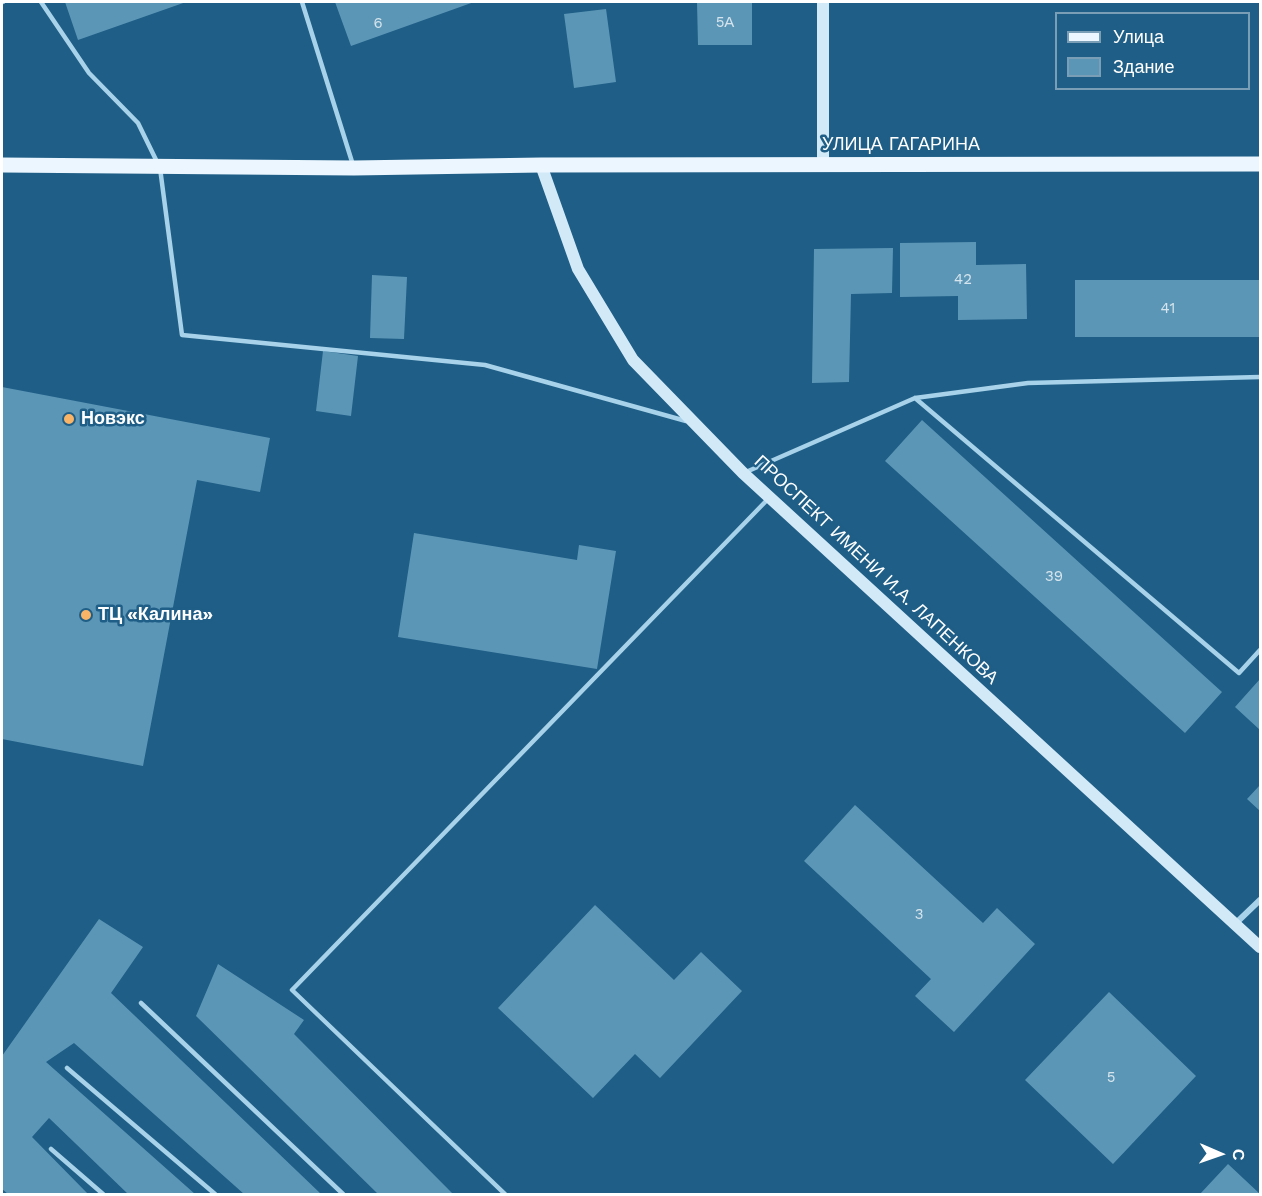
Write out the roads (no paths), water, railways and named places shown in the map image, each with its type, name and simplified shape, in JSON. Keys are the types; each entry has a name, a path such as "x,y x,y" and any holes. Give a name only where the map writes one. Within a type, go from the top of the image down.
{"main road":[{"path":"823,2 823,164"},
{"name":"УЛИЦА ГАГАРИНА","path":"2,165 354,168 541,165 1260,164"},
{"name":"ПРОСПЕКТ ИМЕНИ И.А. ЛАПЕНКОВА","path":"541,165 578,269 633,360 743,473 1260,947"}],"street":[{"path":"1235,924 1260,900"}],"lane":[{"path":"41,2 89,73 138,123 160,168 182,335 486,365 693,422"},
{"path":"302,2 354,168"},
{"path":"743,473 915,398 1028,383 1260,377"},
{"path":"915,398 1239,673 1260,650"},
{"path":"505,1194 292,990 770,497"},
{"path":"141,1003 343,1194"},
{"path":"67,1068 215,1194"},
{"path":"51,1149 103,1194"}],"place":[{"name":"Новэкс","path":"69,419"},
{"name":"ТЦ «Калина»","path":"86,615"}]}
